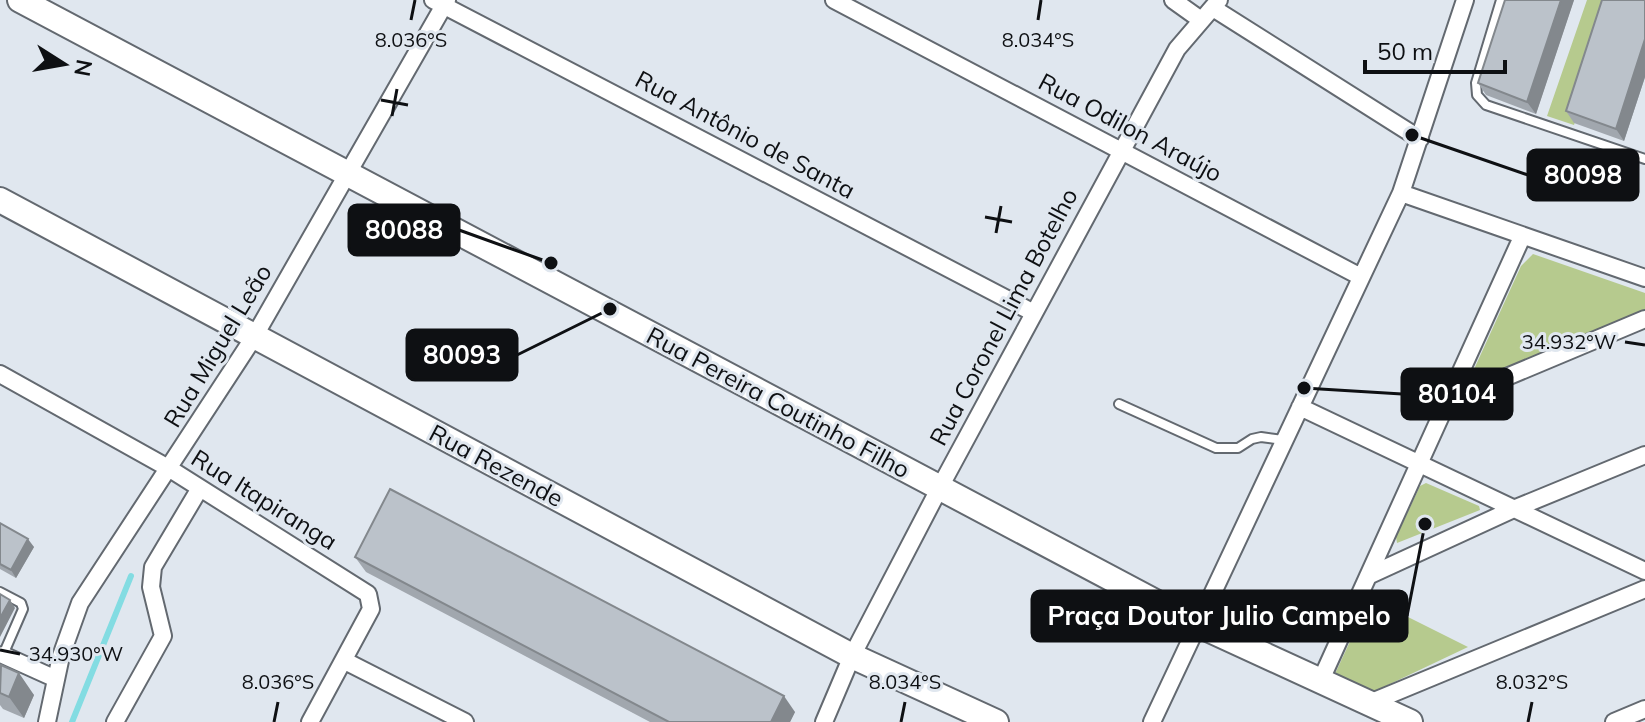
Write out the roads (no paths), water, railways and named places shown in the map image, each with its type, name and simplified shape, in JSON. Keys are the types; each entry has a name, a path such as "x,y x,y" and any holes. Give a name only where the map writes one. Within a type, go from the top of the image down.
{"street":[{"name":"Rua Pereira Coutinho Filho","path":"20,0 1197,624 1410,722"},
{"name":"Rua Odilon Araújo","path":"834,0 1361,277"},
{"path":"1173,0 1201,20"},
{"path":"1152,722 1401,193 1465,0"},
{"name":"Rua Miguel Leão","path":"47,722 56,679 80,603 98,571 170,469 254,337 349,175 442,2"},
{"name":"Rua Antônio de Santa","path":"442,2 1034,313"},
{"name":"Rua Coronel Lima Botelho","path":"824,722 852,656 939,489 1177,49 1216,4"},
{"path":"1216,4 1420,139"},
{"path":"1401,193 1645,278"},
{"name":"Rua Rezende","path":"0,200 852,656 996,722"},
{"path":"1320,682 1522,237"},
{"path":"1447,402 1645,319"},
{"name":"Rua Itapiranga","path":"0,374 170,469 368,594 372,601 371,609 345,661"},
{"path":"1300,407 1645,571"},
{"path":"1368,576 1516,508 1645,455"},
{"path":"115,722 163,636 151,587 158,555 200,488"},
{"path":"1367,704 1645,589"},
{"path":"1,654 56,679"},
{"path":"310,722 345,661 465,722"},
{"path":"1614,722 1645,709"}],"lane":[{"path":"1501,0 1476,83 1477,95 1486,105 1645,159"},
{"path":"1119,404 1216,448 1238,448 1261,437 1284,440"},
{"path":"0,592 21,603 23,609 1,654"}],"waterway":[{"path":"72,722 131,576"}],"place":[{"name":"80098","path":"1412,135"},
{"name":"80088","path":"551,263"},
{"name":"80093","path":"610,309"},
{"name":"80104","path":"1304,388"},
{"name":"Praça Doutor Julio Campelo","path":"1425,524"}]}
